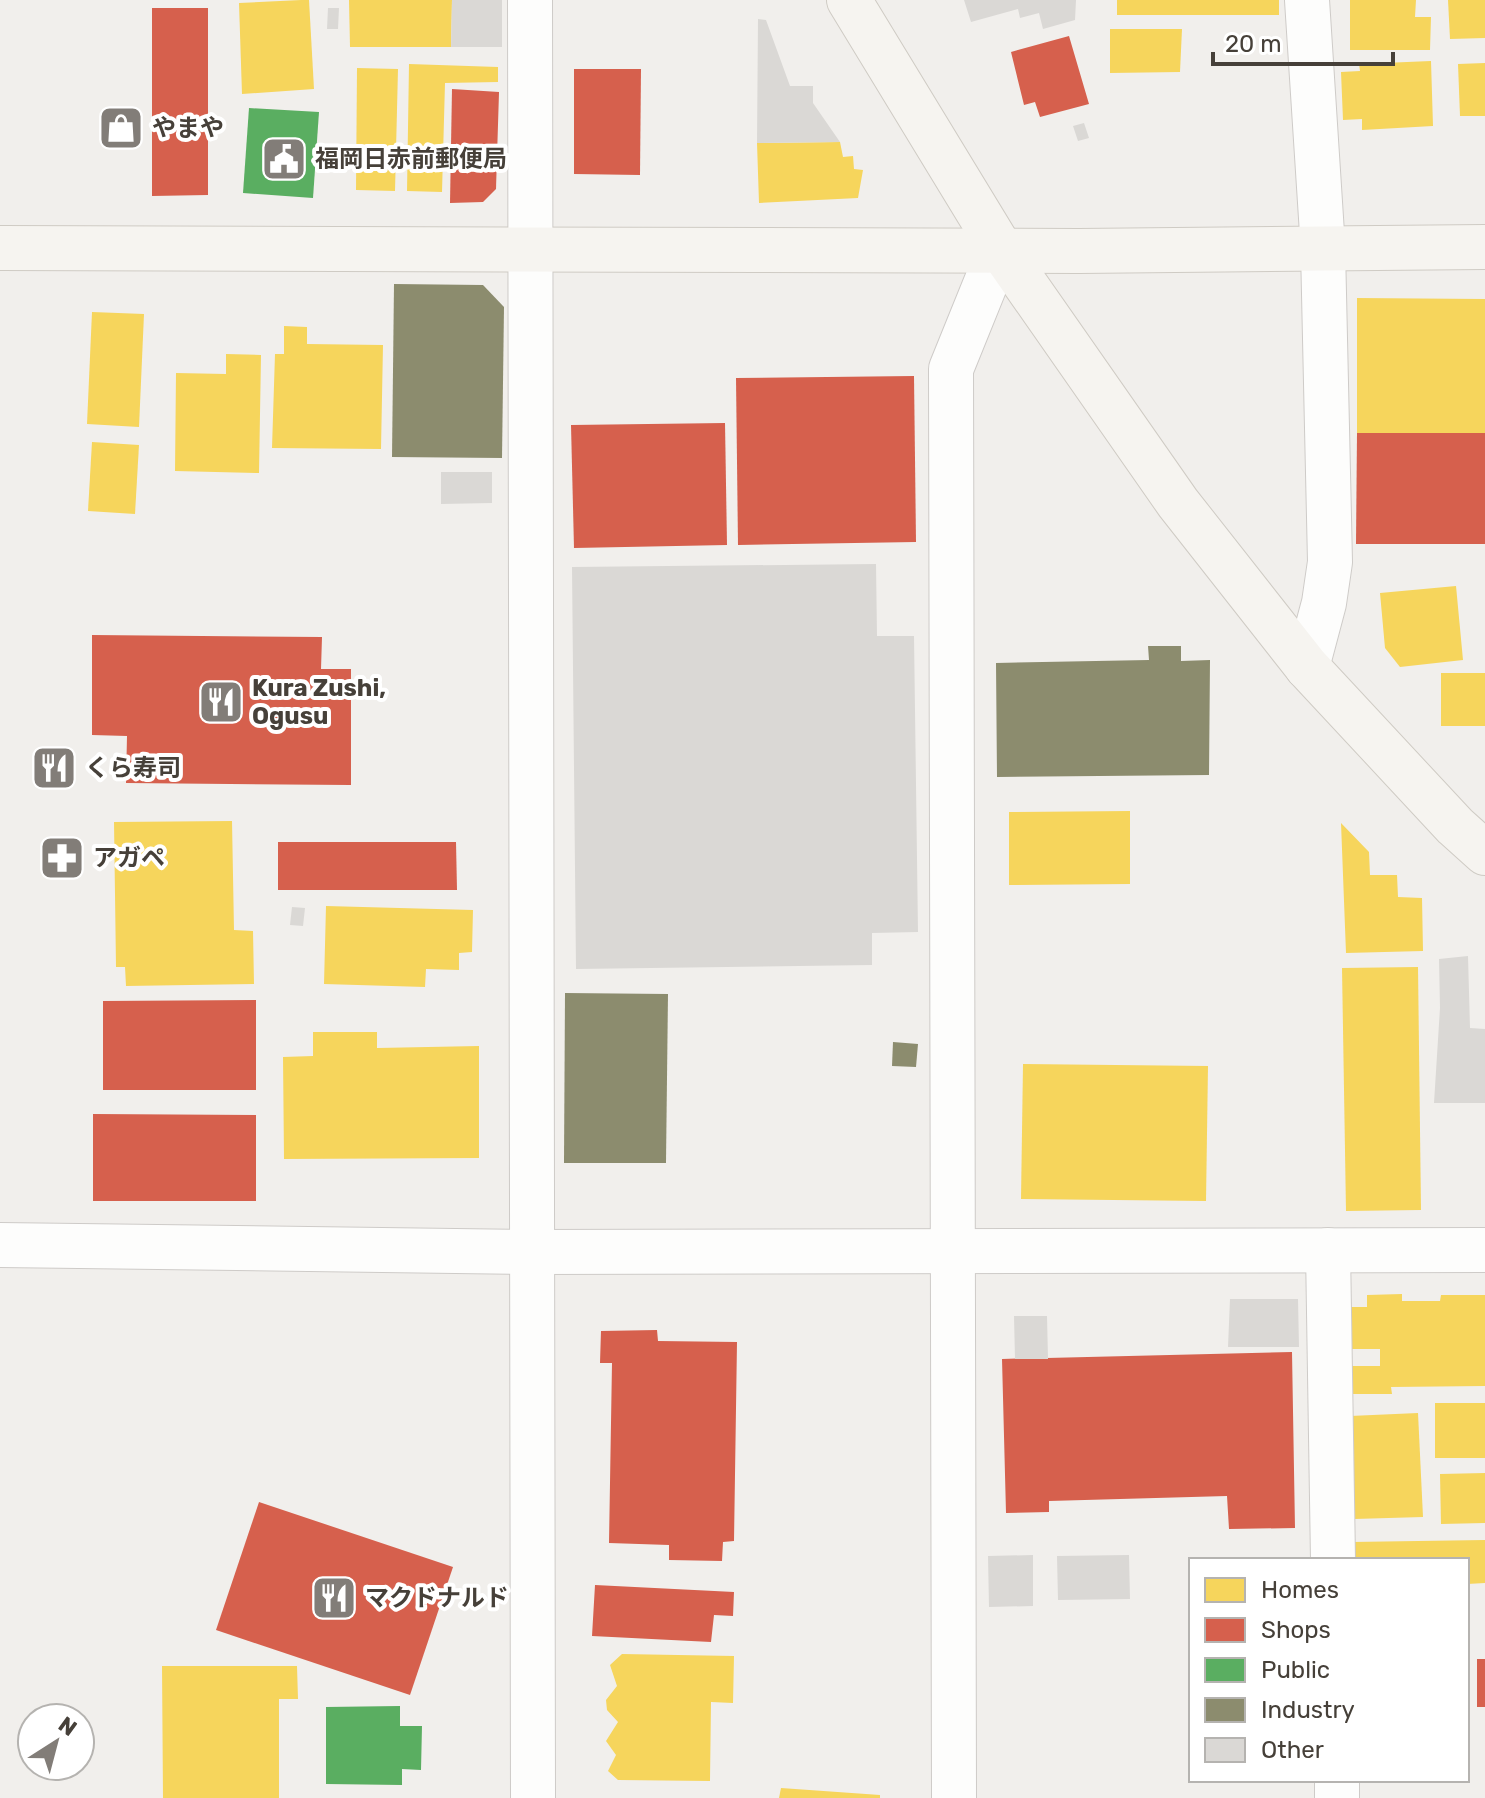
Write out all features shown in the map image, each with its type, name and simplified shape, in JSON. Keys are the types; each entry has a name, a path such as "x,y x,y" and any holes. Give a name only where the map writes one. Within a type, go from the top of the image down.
{"street":[{"path":"530,0 533,1798"},
{"path":"849,0 1000,248 1178,503 1307,667 1455,826 1485,853"},
{"path":"1307,0 1323,249 1330,562 1324,603 1307,667"},
{"path":"0,248 1485,247"},
{"path":"954,1798 951,369 1000,248"},
{"path":"0,1245 533,1252 1485,1250"},
{"path":"1328,1250 1333,1558"}],"building: Homes":[{"path":"309,0 314,89 242,94 239,3"},
{"path":"349,0 452,0 451,47 350,47"},
{"path":"1117,0 1279,0 1279,15 1117,15"},
{"path":"1350,0 1416,0 1415,17 1431,17 1430,50 1350,50"},
{"path":"1448,0 1485,0 1485,38 1450,39"},
{"path":"1110,29 1182,29 1180,72 1110,73"},
{"path":"1431,61 1433,126 1362,130 1362,119 1343,120 1341,72 1360,71 1359,64"},
{"path":"1485,63 1485,116 1460,116 1458,64"},
{"path":"409,64 498,67 498,82 445,83 442,192 407,191"},
{"path":"357,68 398,69 395,191 356,190"},
{"path":"840,142 843,157 853,156 854,169 863,170 858,198 759,203 757,143"},
{"path":"1357,298 1485,299 1485,433 1357,433"},
{"path":"92,312 144,314 139,427 87,424"},
{"path":"284,326 307,327 307,344 383,345 381,449 272,448 275,354 284,354"},
{"path":"226,354 261,355 259,473 175,471 176,373 226,374"},
{"path":"92,442 139,445 135,514 88,511"},
{"path":"1456,586 1463,660 1400,667 1385,648 1380,593"},
{"path":"1441,673 1485,673 1485,726 1441,726"},
{"path":"1130,811 1130,884 1009,885 1009,812"},
{"path":"232,821 234,930 253,931 254,984 126,986 125,967 116,967 114,822"},
{"path":"1341,823 1369,852 1370,875 1397,875 1398,897 1422,898 1423,951 1346,953"},
{"path":"326,906 473,910 472,952 459,953 459,970 426,969 425,987 324,984"},
{"path":"1418,967 1421,1210 1346,1211 1342,968"},
{"path":"313,1032 377,1032 377,1048 479,1046 479,1158 284,1159 283,1057 313,1056"},
{"path":"1023,1064 1208,1066 1206,1201 1021,1199"},
{"path":"1402,1294 1402,1301 1440,1301 1441,1295 1485,1295 1485,1386 1391,1387 1392,1394 1350,1394 1350,1366 1380,1366 1380,1349 1348,1349 1348,1307 1367,1307 1367,1295"},
{"path":"1435,1403 1485,1403 1485,1458 1435,1458"},
{"path":"1418,1413 1423,1517 1354,1519 1350,1416"},
{"path":"1485,1473 1485,1523 1441,1524 1440,1474"},
{"path":"1485,1540 1485,1583 1469,1584 1469,1558 1351,1558 1351,1542"},
{"path":"622,1654 734,1656 733,1703 711,1702 710,1781 618,1780 608,1771 616,1755 606,1741 618,1722 607,1710 606,1700 617,1686 610,1665"},
{"path":"162,1666 297,1666 298,1699 279,1699 279,1798 163,1798"},
{"path":"781,1788 880,1795 880,1798 779,1798"}],"building: Shops":[{"path":"152,8 208,8 208,195 152,196"},
{"path":"1069,36 1089,104 1040,117 1035,102 1024,105 1011,52"},
{"path":"574,69 641,69 640,175 574,174"},
{"path":"452,89 499,92 496,189 483,202 450,203"},
{"path":"914,376 916,542 738,545 736,378"},
{"path":"725,423 727,545 574,548 571,425"},
{"path":"1357,433 1485,433 1485,544 1356,544"},
{"name":"Kura Zushi, Ogusu","path":"92,635 322,637 321,669 351,669 351,785 126,783 127,736 92,735"},
{"path":"278,842 456,842 457,890 278,890"},
{"path":"256,1000 256,1090 103,1090 103,1001"},
{"path":"93,1114 256,1115 256,1201 93,1201"},
{"path":"657,1330 658,1341 737,1342 734,1541 723,1542 722,1561 669,1560 669,1545 609,1543 612,1363 600,1363 601,1331"},
{"path":"1292,1352 1295,1528 1229,1529 1227,1496 1049,1501 1049,1512 1006,1513 1002,1359"},
{"name":"マクドナルド","path":"259,1502 453,1567 410,1695 216,1630"},
{"path":"595,1585 734,1592 733,1616 714,1615 711,1642 592,1636"},
{"path":"1477,1659 1485,1659 1485,1707 1477,1707"}],"building: Public":[{"path":"249,108 319,112 313,198 243,193"},
{"path":"400,1706 400,1726 422,1726 421,1770 402,1769 402,1785 326,1784 326,1707"}],"building: Industry":[{"path":"394,284 483,285 504,307 502,458 392,457"},
{"path":"1148,646 1181,646 1181,661 1210,660 1209,775 997,777 996,663 1149,660"},
{"path":"565,993 668,994 666,1163 564,1163"},
{"path":"893,1042 918,1044 916,1067 892,1066"}],"building: Other":[{"path":"452,0 502,0 502,47 451,47"},
{"path":"964,0 1076,0 1075,20 1043,29 1039,13 1020,18 1018,9 971,22"},
{"path":"328,8 339,8 338,29 327,29"},
{"path":"758,19 766,20 790,86 813,86 813,103 840,142 757,143"},
{"path":"1084,123 1089,138 1078,141 1073,126"},
{"path":"441,472 492,472 492,503 441,504"},
{"path":"876,564 877,636 914,636 918,932 872,933 872,965 576,969 572,567"},
{"path":"292,907 305,908 303,926 290,925"},
{"path":"1468,956 1470,1028 1485,1029 1485,1103 1434,1103 1440,1008 1439,959"},
{"path":"1230,1299 1298,1299 1299,1347 1228,1347"},
{"path":"1014,1316 1047,1316 1048,1359 1015,1359"},
{"path":"1033,1555 1033,1606 989,1607 988,1556"},
{"path":"1129,1555 1130,1599 1058,1600 1057,1556"}],"place":[{"name":"やまや","path":"121,128"},
{"name":"福岡日赤前郵便局","path":"284,159"},
{"name":"Kura Zushi, Ogusu","path":"221,702"},
{"name":"くら寿司","path":"54,768"},
{"name":"アガペ","path":"62,858"},
{"name":"マクドナルド","path":"334,1598"}]}
